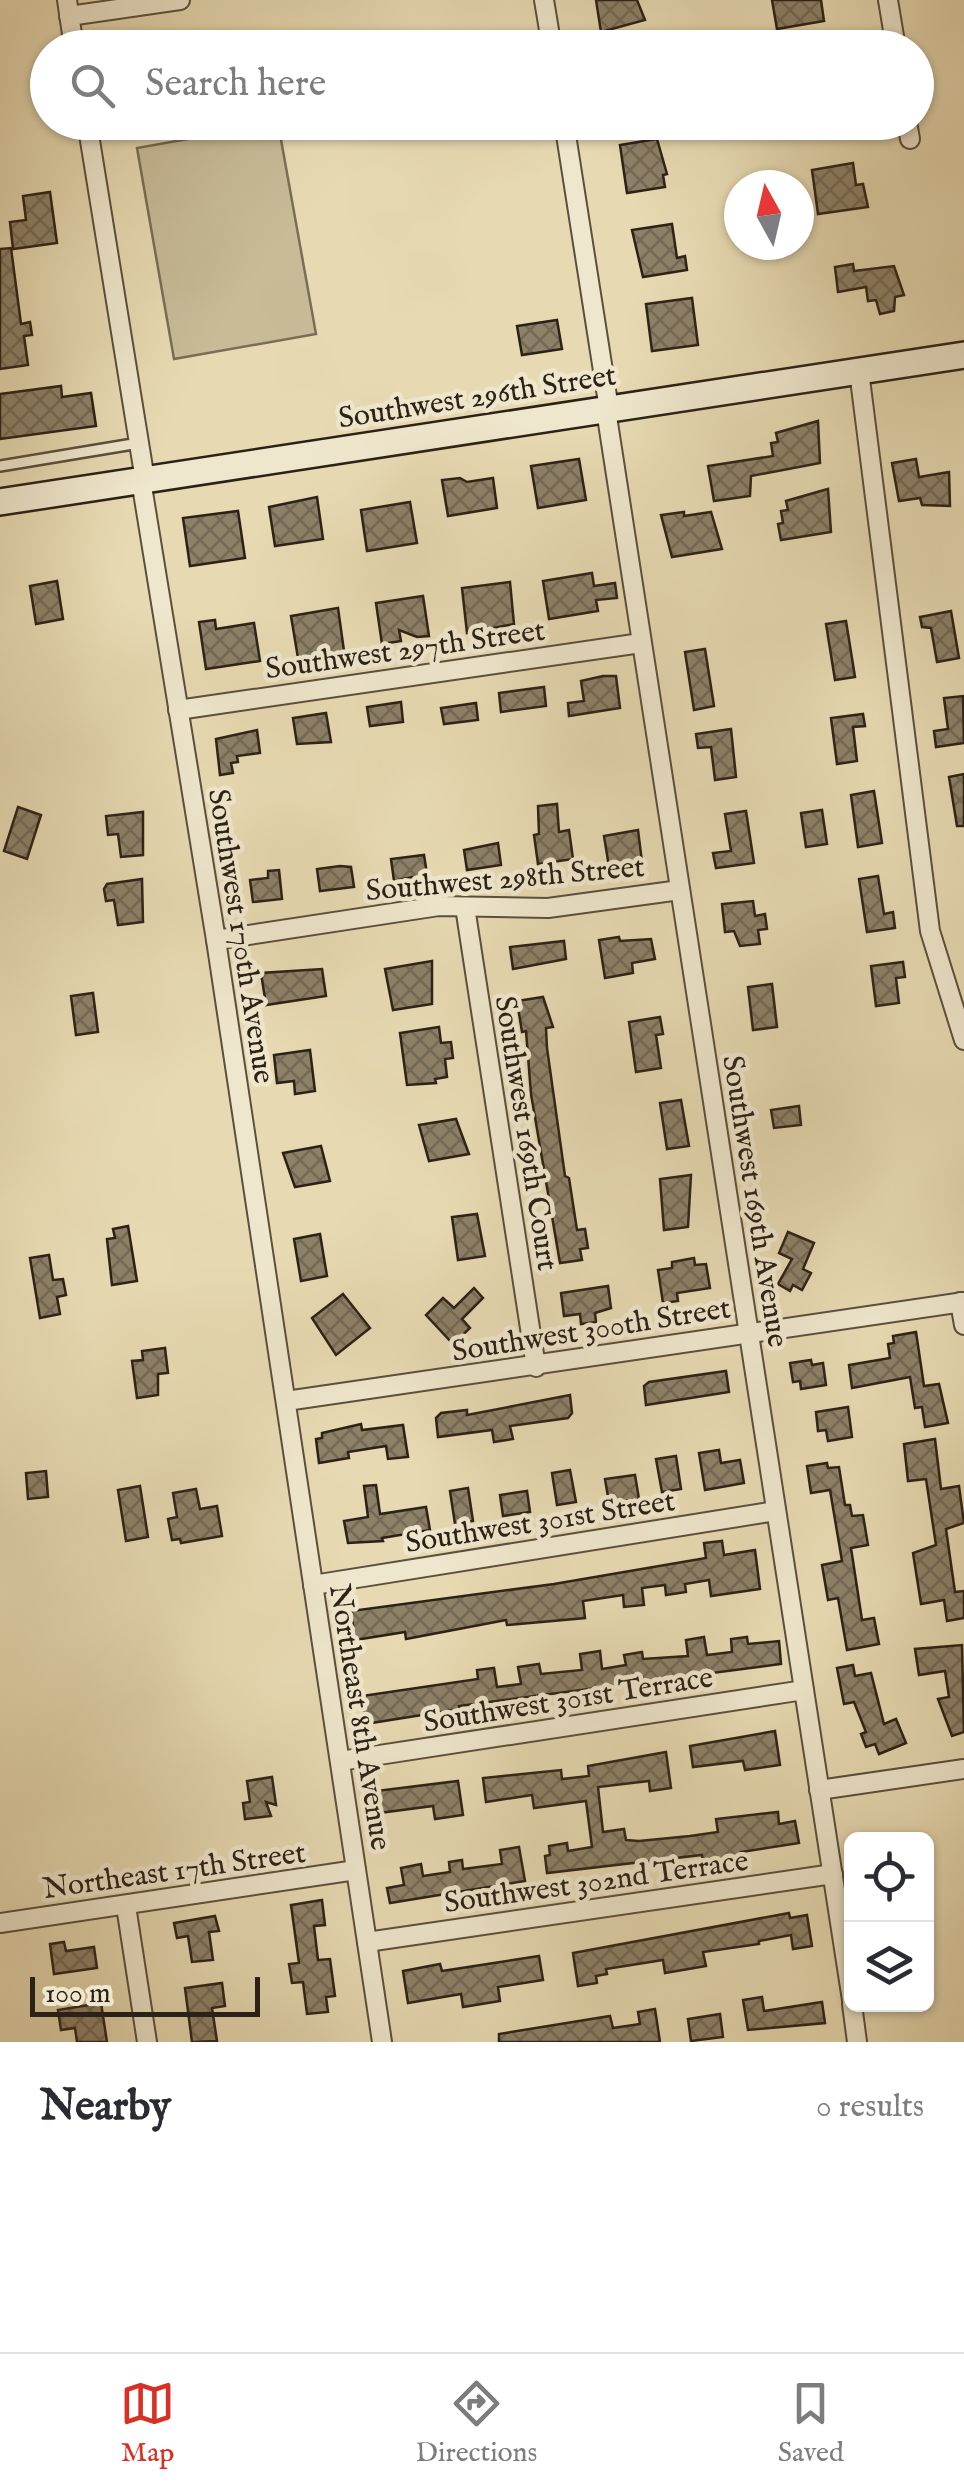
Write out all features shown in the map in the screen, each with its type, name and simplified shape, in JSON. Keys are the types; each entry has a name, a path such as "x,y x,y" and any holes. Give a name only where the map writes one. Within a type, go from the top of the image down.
{"street":[{"path":"68,8 180,0"},
{"path":"544,0 549,30"},
{"path":"888,0 893,30"},
{"name":"Southwest 170th Avenue","path":"89,140 286,1401"},
{"name":"Southwest 169th Avenue","path":"567,140 640,643 844,1945"},
{"name":"Southwest 296th Street","path":"0,502 964,355"},
{"path":"859,371 930,931 964,1040"},
{"name":"Southwest 297th Street","path":"178,710 640,643"},
{"name":"Southwest 298th Street","path":"216,940 439,906 548,908 680,890"},
{"name":"Southwest 169th Court","path":"464,907 536,1367"},
{"path":"962,1302 964,1325"},
{"name":"Southwest 300th Street","path":"286,1401 962,1302"},
{"name":"Northeast 8th Avenue","path":"286,1401 382,2042"},
{"name":"Southwest 301st Street","path":"313,1585 776,1511"},
{"name":"Southwest 301st Terrace","path":"340,1761 804,1690"},
{"path":"819,1790 964,1769"},
{"name":"Northeast 17th Street","path":"0,1924 356,1870"},
{"name":"Southwest 302nd Terrace","path":"367,1942 834,1874"},
{"path":"126,1906 148,2042"},
{"name":"Southwest 169th Avenue","path":"854,2012 858,2042"}],"lane":[{"path":"0,466 139,443"}],"shaded area":[{"path":"182,140 281,140 316,334 174,359 137,148"}],"building":[{"path":"596,0 637,0 645,20 601,30"},
{"path":"772,0 821,0 824,21 777,29"},
{"path":"657,140 667,174 663,175 665,187 627,193 620,145"},
{"path":"853,163 856,185 863,184 868,207 818,214 812,170"},
{"path":"50,192 57,243 13,249 10,222 26,220 23,196"},
{"path":"672,224 677,258 685,256 687,270 643,277 632,230"},
{"path":"11,248 21,324 30,322 32,335 24,336 28,365 0,369 0,249"},
{"path":"853,264 854,271 894,266 904,295 895,297 894,311 880,314 876,300 868,301 866,287 838,292 835,267"},
{"path":"692,298 698,345 652,351 646,304"},
{"path":"557,320 562,349 522,355 517,326"},
{"path":"61,386 62,397 91,393 96,426 0,439 0,394"},
{"path":"818,421 820,463 751,476 750,496 714,501 708,466 773,456 771,443 778,442 776,433"},
{"path":"579,459 586,500 538,508 531,466"},
{"path":"916,459 919,477 949,472 950,506 922,505 920,498 899,501 892,463"},
{"path":"460,478 467,482 493,478 497,508 448,516 442,480"},
{"path":"828,489 831,532 781,540 778,524 783,523 781,511 788,510 786,501"},
{"path":"317,497 323,539 275,546 269,507"},
{"path":"410,502 417,543 367,551 361,510"},
{"path":"238,511 245,558 190,566 183,518"},
{"path":"684,512 684,516 711,512 722,549 672,557 661,515"},
{"path":"592,573 594,586 615,583 617,598 596,600 598,611 549,619 543,581"},
{"path":"57,581 63,619 36,624 30,586"},
{"path":"510,582 514,624 467,633 462,588"},
{"path":"423,596 429,636 417,637 399,630 401,641 382,644 376,603"},
{"path":"338,608 344,651 298,658 291,616"},
{"path":"951,611 959,658 937,662 931,628 922,627 920,617"},
{"path":"215,620 216,629 254,623 260,661 206,669 199,622"},
{"path":"846,621 855,677 835,680 826,624"},
{"path":"705,649 714,706 694,710 685,652"},
{"path":"616,676 620,708 569,716 568,703 584,701 581,681"},
{"path":"544,687 546,706 501,712 499,693"},
{"path":"963,696 964,743 936,747 934,731 948,729 944,698"},
{"path":"401,702 403,722 370,726 367,707"},
{"path":"476,703 478,720 444,724 441,708"},
{"path":"326,713 331,742 297,744 293,718"},
{"path":"863,714 865,726 853,727 857,761 837,764 831,718"},
{"path":"731,729 736,777 715,780 711,747 698,748 696,734"},
{"path":"257,730 260,753 237,756 238,762 231,763 233,773 220,775 216,739"},
{"path":"964,774 964,826 957,826 949,777"},
{"path":"874,791 882,843 858,847 851,795"},
{"path":"557,804 559,832 569,830 573,859 538,864 534,835 539,834 538,806"},
{"path":"18,807 41,815 27,859 4,851"},
{"path":"822,810 827,844 806,847 801,813"},
{"path":"746,811 754,863 716,868 713,853 731,851 725,814"},
{"path":"143,812 143,855 121,857 118,834 108,835 106,816"},
{"path":"638,830 642,862 609,867 604,836"},
{"path":"498,843 501,865 467,870 464,850"},
{"path":"424,855 427,874 394,881 391,859"},
{"path":"351,867 354,887 320,891 317,869"},
{"path":"279,870 282,899 253,902 250,880 268,878 268,871"},
{"path":"878,876 884,914 893,912 895,928 867,932 859,879"},
{"path":"142,879 143,922 118,925 114,900 106,901 104,889 107,884"},
{"path":"753,901 755,916 765,914 767,929 758,930 760,944 740,946 734,931 725,932 722,904"},
{"path":"619,937 620,941 651,939 655,959 632,963 633,973 605,978 599,940"},
{"path":"564,941 566,959 513,969 510,947"},
{"path":"432,961 432,1004 393,1010 385,969"},
{"path":"903,962 905,977 896,978 899,1003 876,1006 871,966"},
{"path":"322,969 326,996 266,1005 261,973"},
{"path":"772,984 777,1027 753,1030 748,987"},
{"path":"93,993 98,1032 76,1035 71,996"},
{"path":"543,997 553,1027 546,1028 547,1048 565,1176 569,1178 577,1230 585,1229 588,1248 580,1249 582,1260 560,1263 531,1094 526,1031 522,1032 517,1001"},
{"path":"660,1017 663,1034 656,1035 661,1068 636,1072 629,1022"},
{"path":"439,1027 441,1043 451,1042 453,1058 445,1059 447,1077 435,1079 436,1083 407,1085 400,1033"},
{"path":"310,1050 315,1091 295,1094 294,1081 277,1083 274,1055"},
{"path":"681,1100 689,1146 667,1149 660,1103"},
{"path":"799,1106 801,1125 774,1128 771,1110"},
{"path":"456,1119 469,1154 429,1161 419,1125"},
{"path":"321,1146 330,1181 295,1187 283,1153"},
{"path":"691,1175 688,1227 664,1230 660,1179"},
{"path":"477,1214 485,1256 458,1260 452,1217"},
{"path":"128,1226 137,1281 112,1285 107,1239 115,1238 113,1229"},
{"path":"788,1232 814,1243 803,1269 811,1273 802,1290 793,1285 790,1291 778,1284 792,1259 779,1253"},
{"path":"320,1234 327,1276 301,1281 294,1239"},
{"path":"49,1255 53,1280 63,1279 66,1295 57,1297 60,1314 40,1318 30,1258"},
{"path":"694,1258 695,1265 706,1264 710,1288 677,1293 678,1301 663,1303 658,1270 672,1268 672,1262"},
{"path":"608,1286 611,1308 595,1313 596,1322 581,1324 580,1314 564,1316 561,1293"},
{"path":"474,1288 483,1298 462,1319 470,1328 453,1344 426,1315 443,1298 454,1308"},
{"path":"343,1294 370,1328 336,1355 312,1318"},
{"path":"916,1332 924,1386 939,1384 948,1423 925,1427 922,1407 915,1408 910,1377 852,1388 849,1365 890,1358 888,1344 894,1343 893,1336"},
{"path":"165,1348 168,1373 158,1374 158,1395 137,1398 132,1361 143,1360 142,1351"},
{"path":"811,1360 812,1365 823,1363 826,1385 801,1389 800,1381 793,1382 790,1363"},
{"path":"726,1371 729,1392 646,1405 644,1386 649,1382"},
{"path":"570,1395 572,1413 568,1418 510,1426 513,1439 494,1442 492,1430 438,1437 436,1418 441,1413 467,1410 467,1415"},
{"path":"848,1407 852,1437 828,1441 826,1430 818,1431 816,1412"},
{"path":"361,1424 362,1430 403,1425 408,1457 388,1459 386,1446 348,1452 349,1458 319,1463 316,1439 322,1438 322,1433"},
{"path":"935,1439 941,1489 959,1486 964,1523 946,1529 955,1592 964,1591 964,1618 947,1621 944,1600 921,1604 913,1553 936,1545 926,1479 908,1481 904,1444"},
{"path":"719,1450 721,1463 740,1460 744,1483 705,1490 699,1453"},
{"path":"676,1456 681,1489 662,1492 656,1459"},
{"path":"827,1463 828,1468 839,1467 845,1505 850,1505 852,1516 863,1515 868,1545 851,1548 862,1620 874,1618 879,1644 847,1650 838,1598 828,1600 822,1565 842,1561 830,1490 811,1493 807,1466"},
{"path":"570,1470 576,1502 557,1505 552,1473"},
{"path":"46,1471 48,1497 28,1499 26,1473"},
{"path":"635,1475 639,1499 609,1503 605,1479"},
{"path":"376,1485 380,1514 426,1507 430,1530 382,1538 383,1541 348,1543 344,1521 368,1517 364,1486"},
{"path":"140,1486 148,1537 126,1541 118,1490"},
{"path":"468,1488 473,1521 455,1524 450,1491"},
{"path":"196,1489 200,1509 217,1506 222,1536 181,1543 180,1539 172,1540 168,1519 177,1517 173,1493"},
{"path":"527,1491 530,1512 503,1516 500,1495"},
{"path":"722,1541 724,1555 755,1550 760,1589 711,1596 709,1580 685,1584 686,1592 666,1595 665,1585 642,1588 644,1605 624,1607 623,1595 583,1601 585,1618 507,1625 506,1620 406,1639 405,1632 355,1640 351,1611 554,1584 706,1558 704,1543"},
{"path":"704,1637 707,1655 732,1652 731,1639 747,1637 748,1644 779,1641 781,1664 459,1706 460,1709 365,1724 362,1696 478,1679 477,1670 494,1668 497,1687 521,1684 518,1667 539,1664 541,1674 582,1670 580,1654 600,1651 602,1669 626,1665 624,1655 642,1652 643,1659 688,1656 686,1640"},
{"path":"962,1645 964,1732 952,1736 938,1699 949,1697 945,1671 919,1675 915,1649"},
{"path":"853,1665 855,1676 871,1673 884,1724 896,1719 906,1743 879,1754 875,1744 866,1747 861,1734 866,1732 854,1702 844,1704 837,1668"},
{"path":"775,1731 780,1765 745,1770 743,1761 693,1767 690,1746"},
{"path":"666,1752 671,1788 650,1791 649,1781 598,1787 603,1832 624,1829 626,1840 639,1841 690,1836 718,1832 716,1819 778,1812 779,1824 795,1821 799,1843 741,1852 743,1868 704,1874 702,1855 547,1873 545,1856 550,1855 549,1846 567,1843 568,1851 592,1847 586,1801 534,1808 532,1795 486,1802 483,1778 561,1770 562,1779 589,1776 588,1766"},
{"path":"272,1777 276,1805 266,1802 271,1816 245,1819 243,1803 250,1802 247,1781"},
{"path":"458,1781 463,1815 435,1819 433,1806 379,1813 376,1791"},
{"path":"519,1847 525,1881 390,1903 387,1888 404,1885 401,1868 421,1864 423,1876 450,1872 449,1862 462,1860 463,1869 502,1864 500,1850"},
{"path":"322,1900 325,1925 314,1926 318,1960 330,1959 335,1996 326,1997 328,2012 307,2014 303,1982 292,1983 289,1964 299,1963 291,1905"},
{"path":"789,1913 790,1918 807,1915 812,1946 793,1949 791,1935 703,1952 706,1966 665,1973 663,1960 606,1969 607,1974 596,1976 597,1983 578,1986 573,1953"},
{"path":"215,1916 219,1931 209,1932 213,1960 192,1962 188,1936 177,1938 174,1923"},
{"path":"64,1942 66,1951 94,1947 97,1968 54,1974 50,1944"},
{"path":"539,1956 543,1980 498,1987 500,2001 463,2007 461,1994 408,2003 403,1971 440,1964 442,1971"},
{"path":"222,1983 225,2006 212,2008 217,2041 192,2042 185,1988"},
{"path":"762,1997 764,2011 822,2002 825,2023 748,2030 743,2000"},
{"path":"101,2003 107,2042 77,2042 75,2028 61,2030 58,2010"},
{"path":"655,2009 660,2042 499,2042 499,2034 610,2016 613,2028 640,2024 638,2012"},
{"path":"720,2014 723,2037 691,2041 688,2019"}]}
